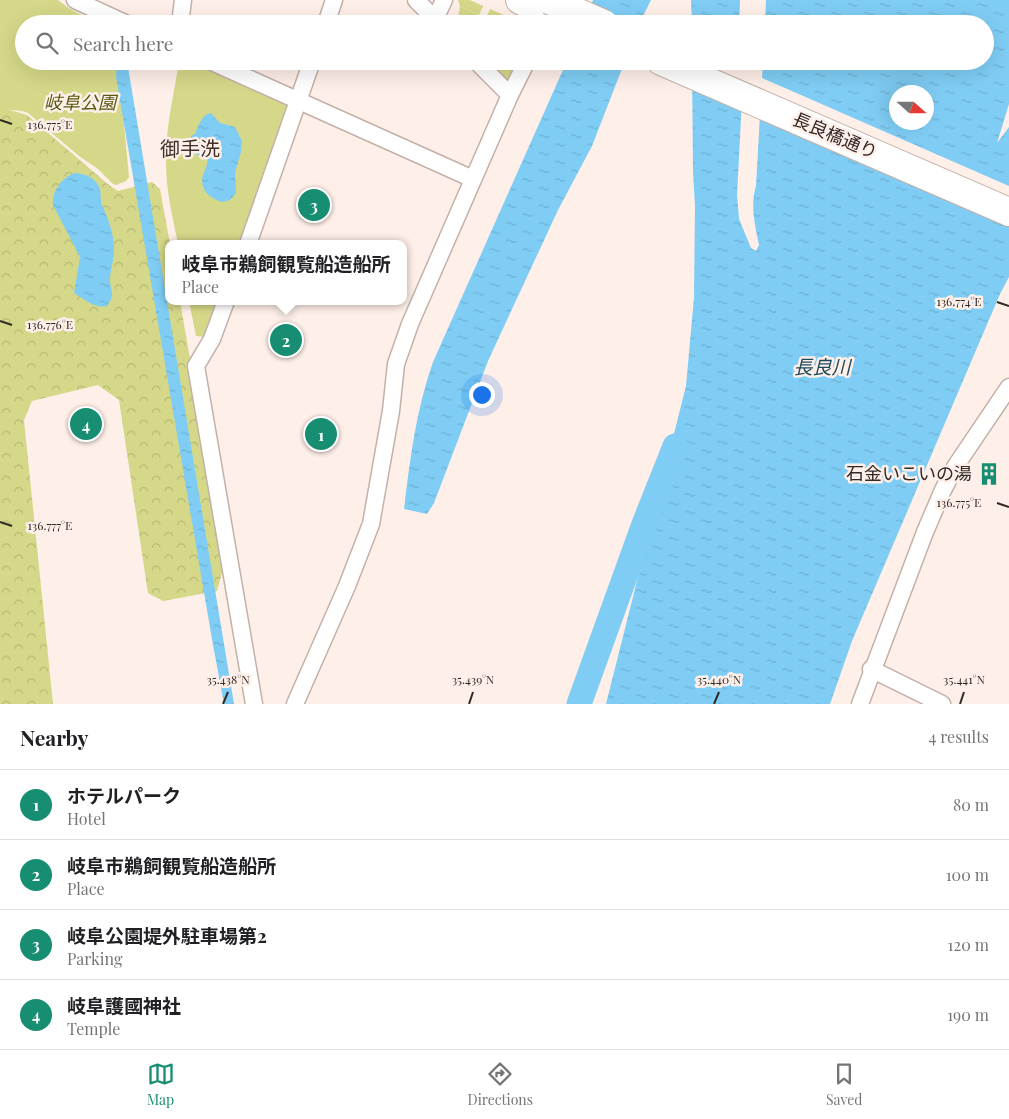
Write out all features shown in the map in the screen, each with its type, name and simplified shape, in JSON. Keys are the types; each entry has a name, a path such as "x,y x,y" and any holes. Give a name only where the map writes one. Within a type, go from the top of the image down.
{"highway":[{"path":"541,7 557,15"},
{"path":"541,7 571,15"},
{"name":"長良橋通り","path":"683,70 1009,212"},
{"name":"長良橋通り","path":"711,70 1009,200"}],"street":[{"path":"75,0 108,15"},
{"path":"181,15 183,0"},
{"path":"329,15 334,0"},
{"path":"416,0 432,15"},
{"path":"440,15 444,0"},
{"path":"230,70 473,179"},
{"path":"249,240 309,70"},
{"path":"485,70 510,95"},
{"path":"295,704 347,586 371,524 391,411 396,364 410,324 522,70"},
{"path":"225,305 212,339 196,366 254,704"},
{"path":"860,704 871,669 925,532 955,467 1009,387"},
{"path":"871,669 942,704"}],"green space":[{"name":"岐阜公園","path":"0,0 58,0 81,15 15,15 15,70 119,70 129,177 126,181 116,185 113,184 98,169 79,156 28,113 0,109"},
{"path":"458,0 470,0 483,6 479,15 460,6"},
{"path":"460,6 478,15 458,15"},
{"path":"490,9 504,15 487,15"},
{"path":"177,70 212,70 285,102 289,112 242,240 177,240 166,174 168,125"},
{"path":"494,70 517,70 510,78 506,79"},
{"path":"0,107 27,115 118,191 152,182 160,189 169,240 165,240 165,305 181,305 225,562 217,591 163,601 148,593 119,400 98,385 32,401 24,420 53,704 0,704"},
{"path":"190,305 218,305 206,337 196,336"}],"water":[{"path":"593,0 651,0 644,15 587,15"},
{"path":"691,0 740,0 739,15 692,15"},
{"name":"長良川","path":"766,0 1009,0 1009,104 997,143 1009,127 1009,277 1000,294 852,641 830,704 606,704 686,386 694,297 695,206 692,70 744,70 737,195 739,219 751,248 756,251 759,245 754,215 754,193 756,186 762,70 994,70 994,15 765,15"},
{"path":"116,70 128,70 165,289 165,305 168,305 234,704 224,704 116,77"},
{"path":"563,70 622,70 592,146 558,210 488,361 434,503 427,514 404,509 418,416 433,362"},
{"path":"211,113 220,123 235,127 242,141 235,173 236,193 230,200 222,202 210,196 204,189 202,180 208,160 193,152 191,146 191,136 195,134 203,118"},
{"path":"75,173 90,177 98,185 101,203 114,241 110,277 112,298 107,306 103,307 94,305 74,293 80,257 53,205 54,195 59,185 66,177"}],"pier":[{"path":"699,70 743,70 747,72 745,111"},
{"path":"760,77 1009,186 1009,226 757,117"}],"waterway":[{"name":"長良川","path":"579,704 644,524 675,446"}],"place":[{"name":"岐阜公園堤外駐車場第2","path":"314,205"},
{"name":"岐阜市鵜飼観覧船造船所","path":"286,340"},
{"name":"岐阜護國神社","path":"86,424"},
{"name":"ホテルパーク","path":"321,434"},
{"name":"石金いこいの湯","path":"989,474"}],"district":[{"name":"御手洗","path":"190,149"}]}
